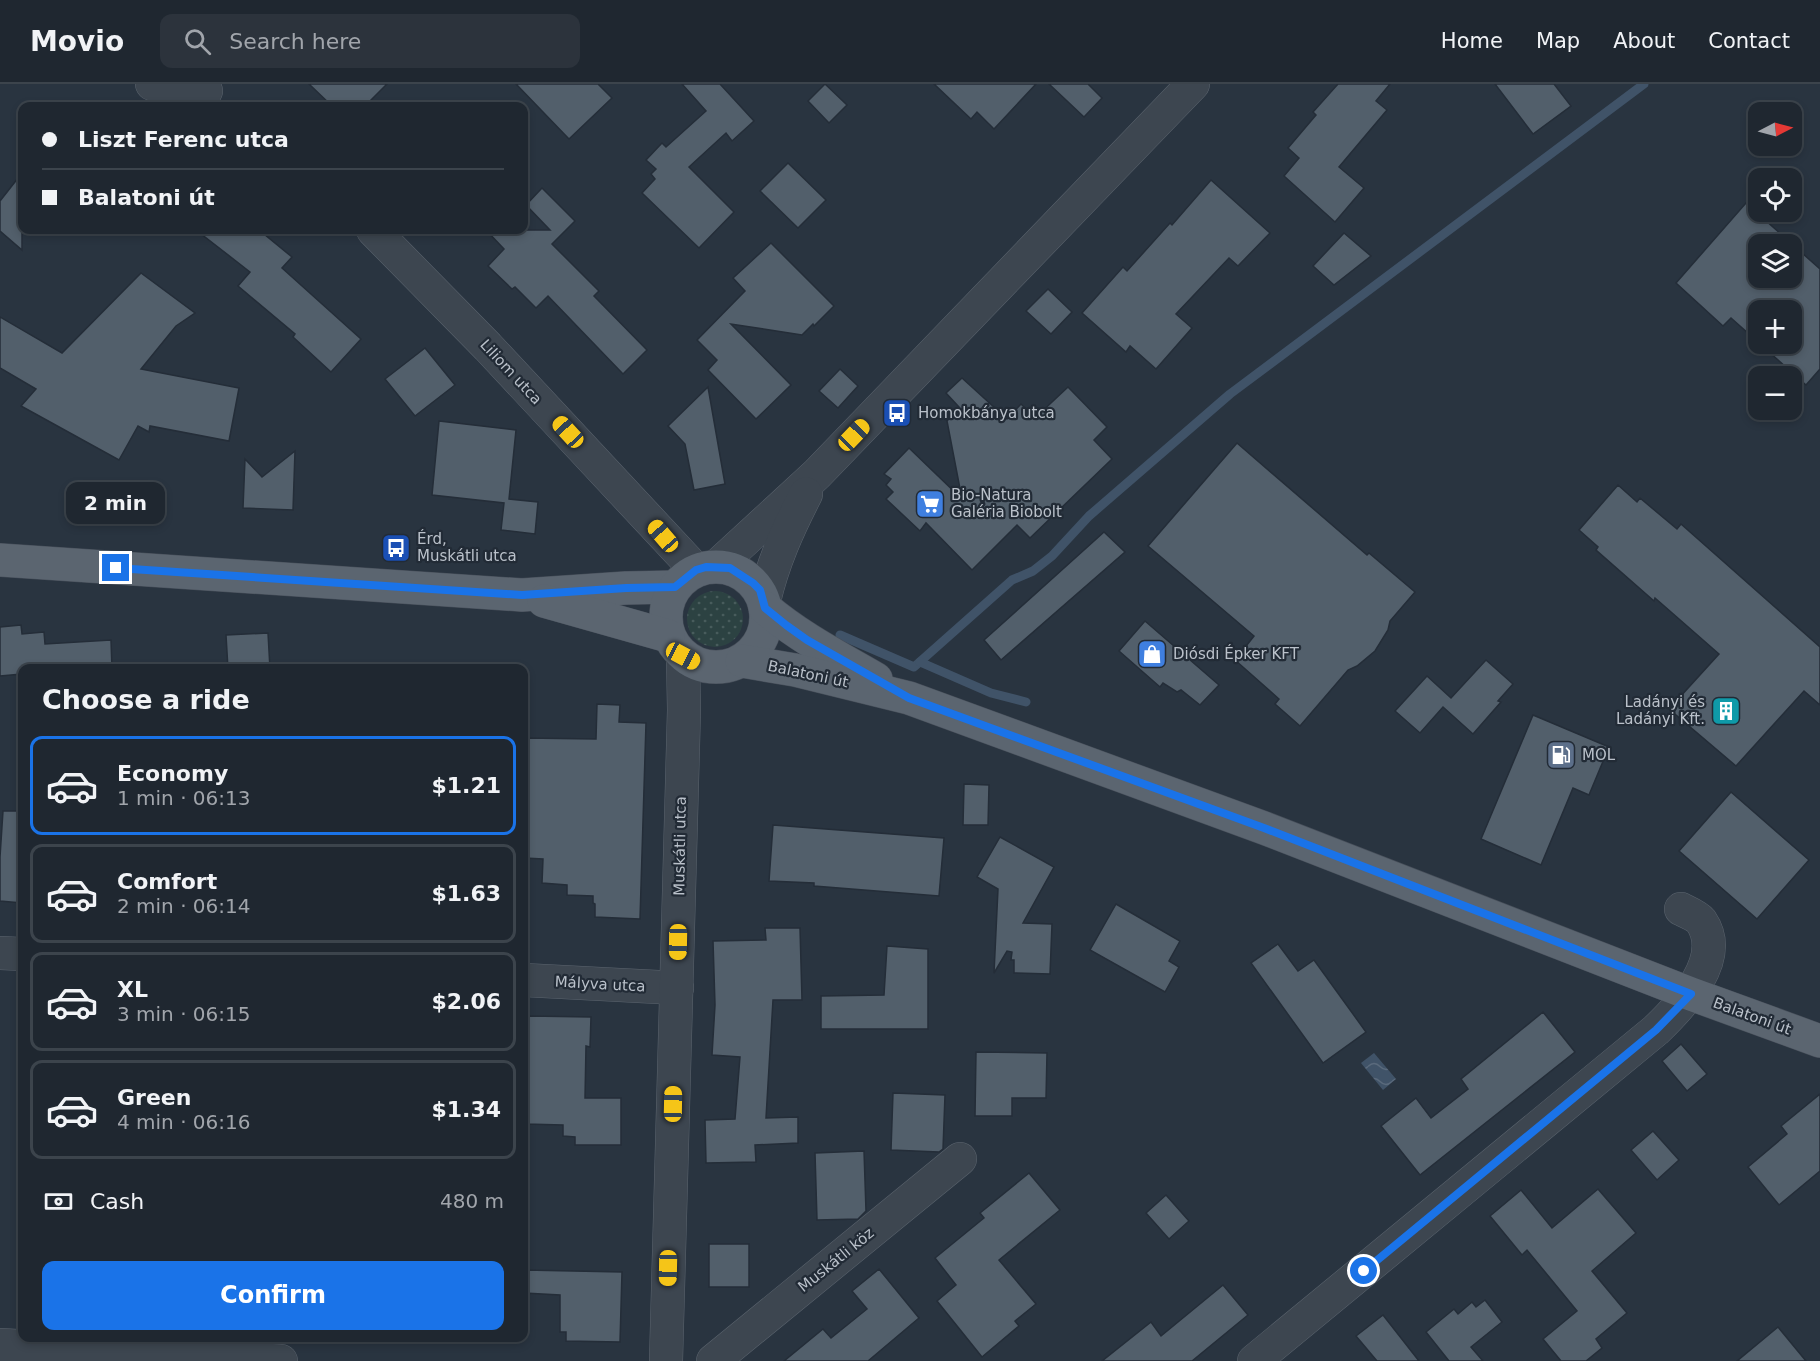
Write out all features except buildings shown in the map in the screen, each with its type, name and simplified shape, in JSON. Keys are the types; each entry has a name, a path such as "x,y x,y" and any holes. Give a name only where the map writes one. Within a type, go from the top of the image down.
{"main road":[{"path":"0,560 522,595 626,588 730,568 742,574 760,590 765,604 763,631 754,650 742,661 722,667 701,666 676,646 522,595"},
{"path":"676,646 665,611 696,574"},
{"name":"Balatoni út","path":"765,604 786,625 807,640 909,698"},
{"name":"Balatoni út","path":"742,661 795,670 909,698 1264,828 1691,994 1820,1041"}],"street":[{"path":"152,84 211,94"},
{"path":"696,574 817,474 1193,84"},
{"name":"Liliom utca","path":"377,234 496,356 696,574"},
{"path":"765,604 770,573 784,537 817,474"},
{"name":"Muskátli utca","path":"666,1361 684,710 676,646"},
{"path":"1254,1361 1656,1030 1691,994 1708,956 1707,936 1700,920 1681,909"},
{"path":"0,953 18,954"},
{"name":"Mályva utca","path":"528,980 677,988"},
{"name":"Muskátli köz","path":"713,1361 960,1159"},
{"path":"0,1345 281,1361"}],"green space":[{"path":"715,591 726,593 735,599 741,608 743,619 741,630 735,639 726,645 715,647 704,645 695,639 689,630 687,619 689,608 695,599 704,593"}],"water":[{"path":"1374,1053 1396,1079 1383,1090 1361,1063"}],"waterway":[{"path":"840,635 914,667 1012,580 1033,571 1052,556 1089,516 1230,394 1644,84"},
{"path":"920,662 991,693 1026,702"}],"place":[{"name":"Homokbánya utca","path":"897,413"},
{"name":"Bio-Natura Galéria Biobolt","path":"930,504"},
{"name":"Érd, Muskátli utca","path":"396,548"},
{"name":"Diósdi Épker KFT","path":"1152,654"},
{"name":"Ladányi és Ladányi Kft.","path":"1726,711"},
{"name":"MOL","path":"1561,755"}],"route":[{"path":"116,568 522,595 675,587 696,570 717,566 730,568 742,574 760,590 765,608 786,625 807,640 909,698 1264,828 1691,994 1656,1030 1364,1271"}]}
